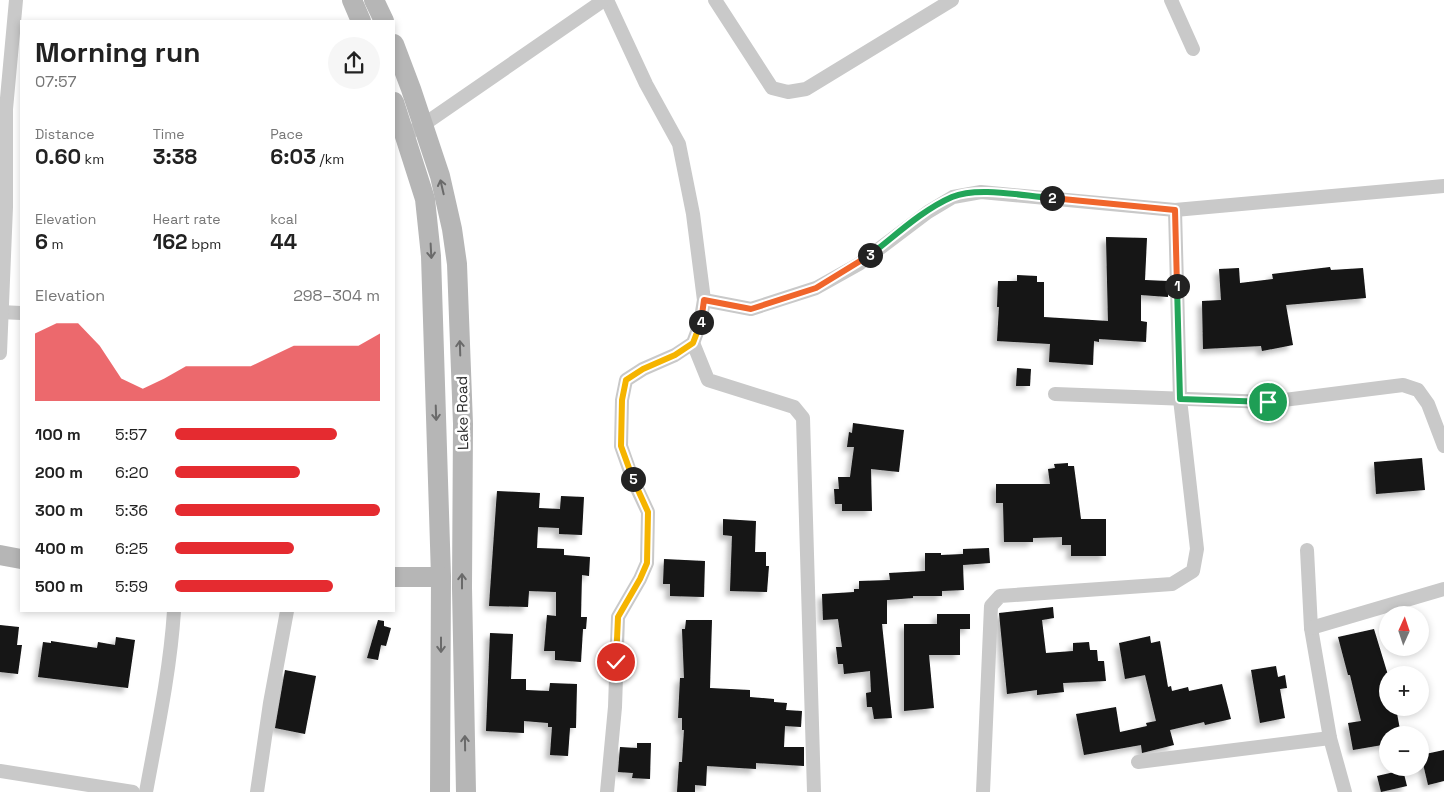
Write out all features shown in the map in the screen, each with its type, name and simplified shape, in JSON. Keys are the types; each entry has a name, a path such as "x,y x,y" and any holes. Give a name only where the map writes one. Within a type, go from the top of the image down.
{"main road":[{"path":"352,0 361,20"},
{"path":"374,0 384,20"},
{"name":"Lake Road","path":"395,47 440,176 452,229 457,264 463,424 462,588 466,792"},
{"name":"Lake Road","path":"395,105 425,199 430,226 441,577 440,792"},
{"path":"0,555 20,559"},
{"path":"395,577 441,577"}],"street":[{"path":"0,353 6,207 3,109 16,0"},
{"path":"405,135 423,125 606,0 646,84 679,144 693,214 704,300 700,324 693,343 675,355 643,369 626,380 622,400 621,446 633,480 648,512 647,563 618,617 615,707 607,792"},
{"path":"715,0 772,88 788,92 806,89 952,0"},
{"path":"1171,0 1193,49"},
{"path":"704,300 751,309 816,288 858,264 928,212 953,197 981,192 1175,210 1444,186"},
{"path":"983,792 991,606 1000,596 1172,584 1193,571 1198,549 1180,399 1175,210"},
{"path":"1,313 20,313"},
{"path":"693,343 708,380 794,407 804,418 814,792"},
{"path":"1055,394 1268,402 1403,385 1418,390 1428,404 1444,446"},
{"path":"1307,550 1311,628 1330,738 1345,792"},
{"path":"1311,628 1444,589"},
{"path":"146,792 164,698 172,646 174,612"},
{"path":"256,792 287,612"},
{"path":"1138,762 1330,738"},
{"path":"0,771 134,792"}],"building":[{"path":"1106,237 1147,238 1145,280 1168,281 1168,297 1141,295 1141,321 1147,322 1146,342 1099,339 1099,342 1094,341 1093,365 1049,362 1050,344 997,341 998,281 1017,281 1017,275 1037,276 1037,282 1044,282 1044,317 1108,321"},
{"path":"1330,267 1331,270 1363,268 1366,298 1286,305 1293,345 1262,351 1261,346 1203,349 1202,301 1221,300 1219,269 1239,268 1240,283 1273,279 1272,274"},
{"path":"1017,368 1031,369 1030,386 1016,386"},
{"path":"853,423 904,430 899,472 871,469 872,511 842,511 842,504 835,504 834,489 839,489 838,477 850,477 854,447 847,447 849,432 852,433"},
{"path":"1422,458 1425,490 1376,494 1374,462"},
{"path":"1068,463 1068,466 1074,466 1081,519 1106,519 1106,556 1071,556 1071,545 1062,545 1062,537 1033,538 1033,542 1004,542 1003,503 996,503 996,484 1050,484 1048,469 1055,468 1054,464"},
{"path":"497,491 540,493 539,508 560,509 561,496 584,497 582,535 559,534 559,528 538,527 537,548 564,549 564,555 590,557 589,576 582,575 581,617 587,617 586,629 583,629 581,662 555,660 555,651 544,651 547,615 556,616 556,592 529,591 528,607 489,606"},
{"path":"723,519 756,521 755,552 766,552 766,566 769,566 767,592 730,591 732,536 723,535"},
{"path":"989,548 990,563 963,565 964,590 942,591 942,596 913,596 913,598 887,600 887,624 882,624 892,718 874,719 872,707 867,707 866,693 871,692 870,671 844,674 843,664 838,664 836,647 842,647 838,619 823,620 822,594 854,592 854,589 859,589 859,581 890,580 889,573 925,571 925,553 941,553 941,555 963,554 963,549"},
{"path":"664,559 705,561 704,597 670,596 670,584 663,584"},
{"path":"1053,607 1054,618 1042,620 1046,653 1073,651 1073,643 1089,642 1090,650 1097,650 1098,661 1104,661 1106,681 1063,683 1064,692 1037,695 1037,690 1007,694 999,613"},
{"path":"937,614 970,614 970,629 960,629 960,655 929,655 934,708 904,711 904,624 937,624"},
{"path":"378,620 384,621 384,626 391,628 386,646 381,645 378,660 367,658"},
{"path":"686,620 712,620 710,688 750,690 750,697 774,699 774,702 787,703 786,710 802,711 801,727 785,726 784,747 804,747 804,766 756,763 756,769 707,766 706,786 695,785 695,792 677,792 679,762 682,762 684,730 682,730 682,718 678,718 680,678 684,678 682,629 685,629"},
{"path":"0,625 19,627 17,645 22,645 18,674 0,672"},
{"path":"1374,629 1379,645 1379,656 1382,656 1385,666 1379,666 1379,716 1397,716 1399,726 1379,726 1379,746 1353,750 1348,723 1361,721 1350,675 1348,675 1338,637"},
{"path":"490,633 513,634 511,679 526,679 526,690 549,691 550,683 577,684 576,728 570,728 568,756 550,755 552,727 548,727 548,723 524,721 524,733 486,731"},
{"path":"1150,636 1151,643 1160,641 1168,687 1171,686 1172,691 1188,687 1189,691 1222,684 1231,719 1205,725 1204,722 1170,730 1174,745 1142,753 1141,745 1084,755 1076,714 1116,707 1120,732 1147,726 1146,723 1156,721 1145,675 1125,679 1119,643"},
{"path":"116,637 135,640 128,688 38,677 43,642 51,643 51,641 97,648 98,642 115,645"},
{"path":"1276,666 1278,677 1285,675 1287,688 1280,689 1285,718 1260,723 1251,670"},
{"path":"285,670 316,676 305,734 275,728"},
{"path":"637,743 651,743 650,779 632,778 633,773 618,772 620,747 637,748"},
{"path":"1444,750 1444,781 1428,785 1426,776 1429,776 1429,753"},
{"path":"1377,776 1404,776 1407,786 1381,792"}],"route":[{"path":"616,662 618,617 647,563 648,512 633,480 621,446 622,400 626,380 643,369 675,355 693,343 700,324 704,300 751,309 816,288 858,264 928,212 953,197 981,192 1175,210 1180,399 1268,402"}]}
